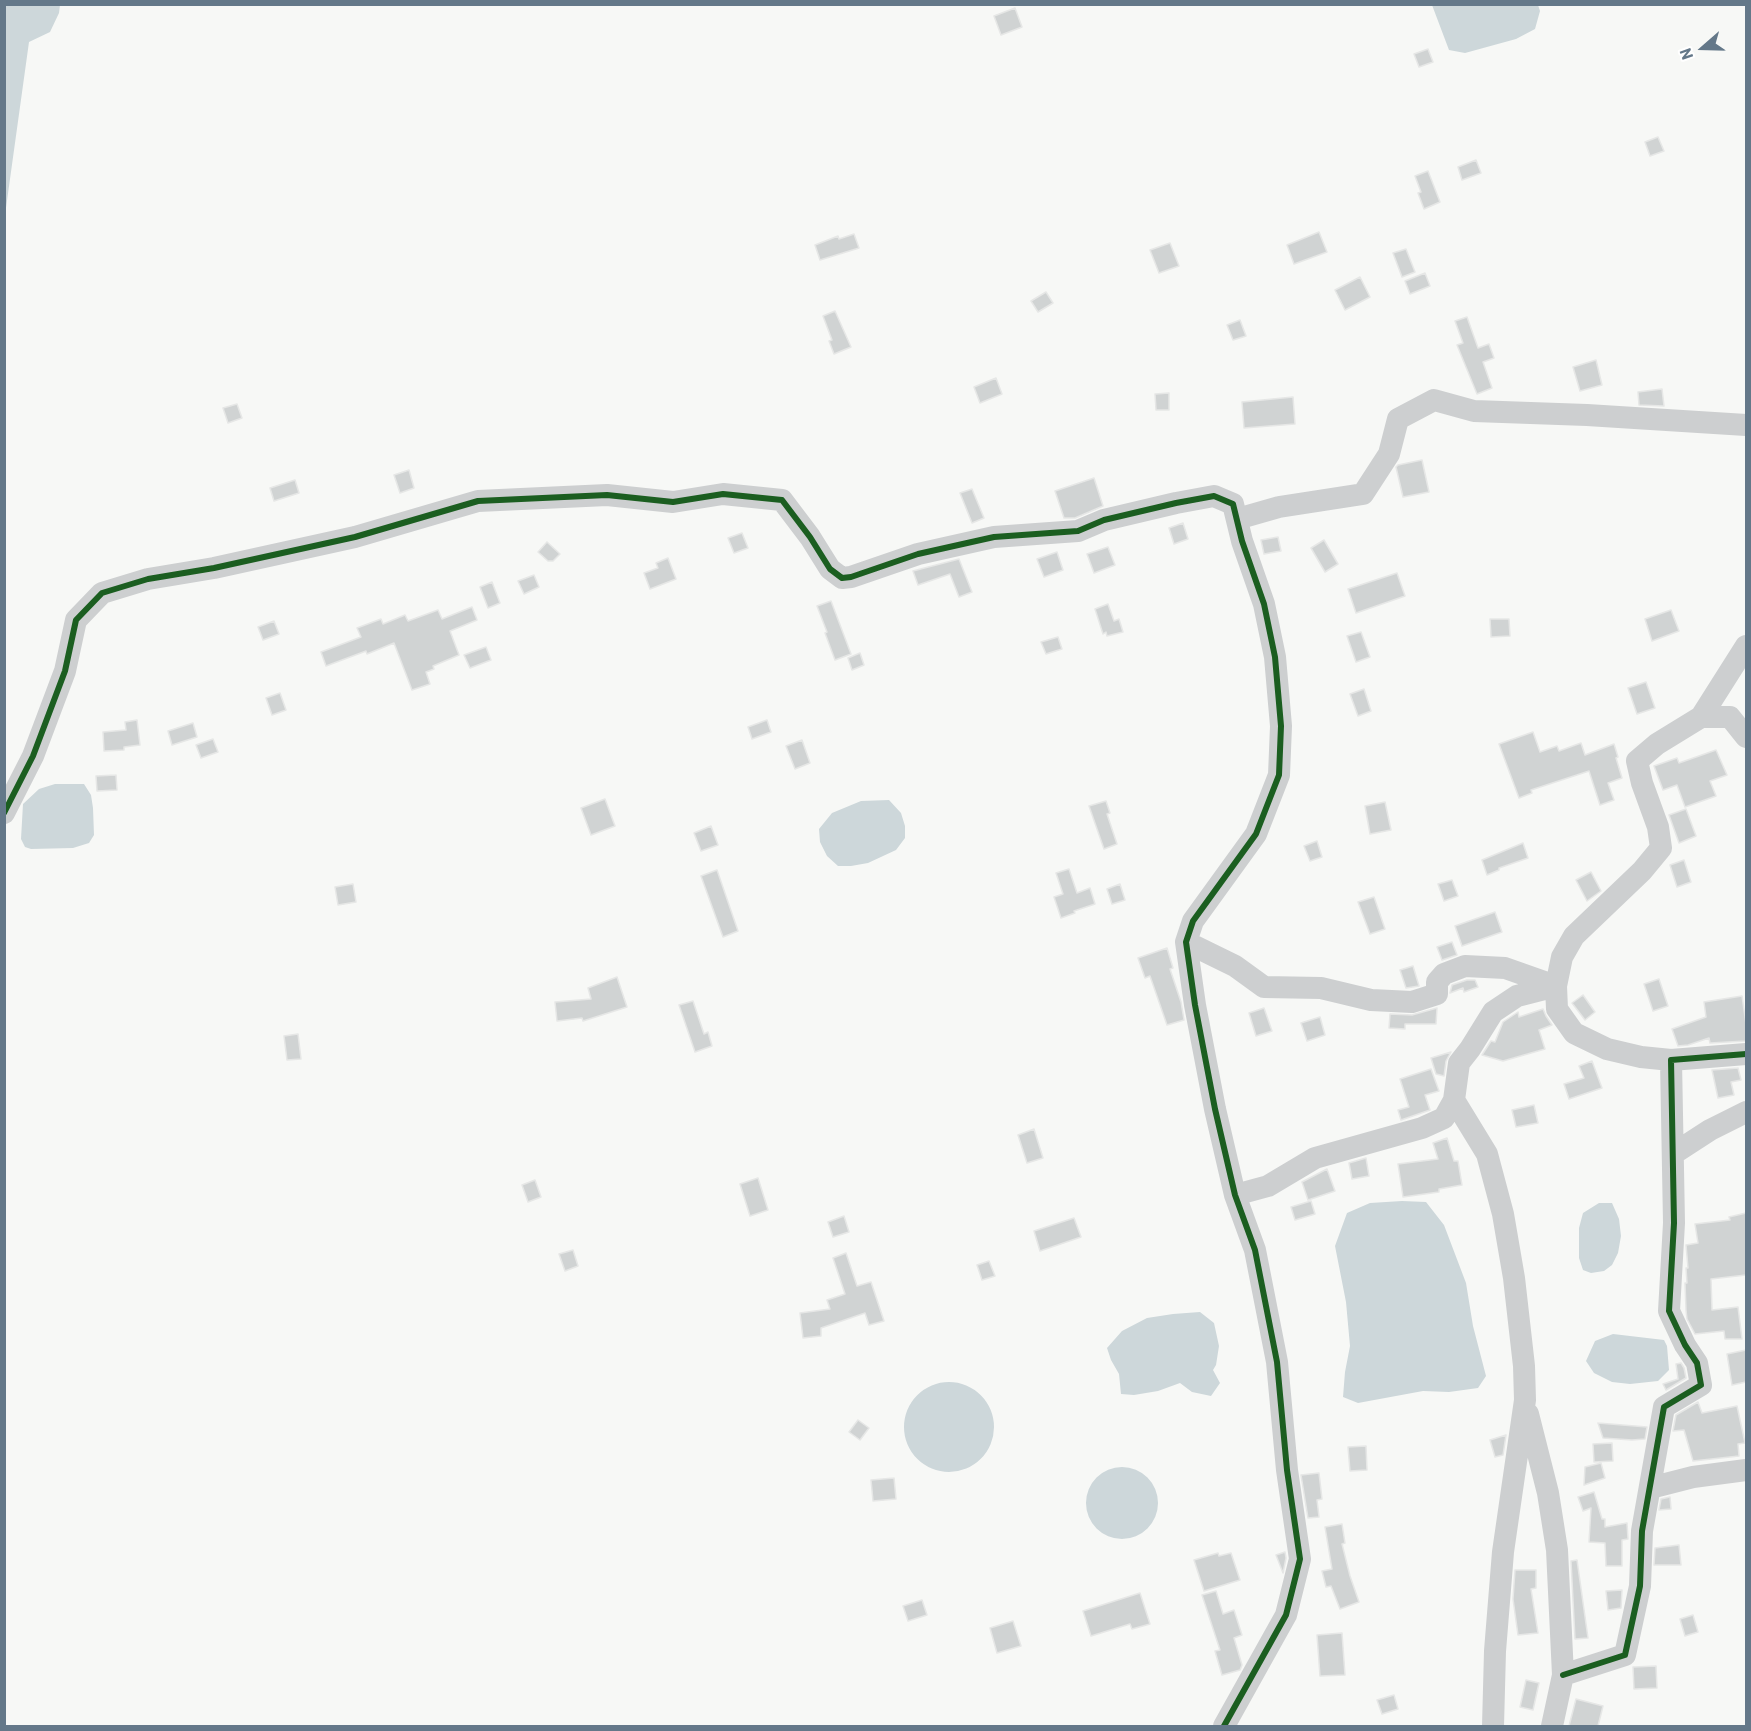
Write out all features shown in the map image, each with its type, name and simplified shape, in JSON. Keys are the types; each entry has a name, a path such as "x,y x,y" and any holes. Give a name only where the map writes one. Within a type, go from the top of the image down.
{"street":[{"path":"1237,519 1279,507 1363,494 1389,454 1398,419 1434,400 1474,411 1587,415 1746,425"},
{"path":"4,813 33,756 65,671 76,620 102,593 148,579 214,568 355,537 478,501 607,495 673,502 723,494 782,500 810,537 830,570 842,578 918,554 994,537 1078,531 1104,520 1214,496 1233,504 1242,541 1264,604 1275,657 1281,726 1279,775 1256,834 1193,921 1186,942 1195,1005 1215,1109 1235,1195 1255,1250 1277,1362 1287,1470 1300,1559 1286,1615 1224,1726"},
{"path":"1746,646 1701,717 1657,744 1637,761 1642,783 1658,827 1661,848 1642,871 1574,936 1562,957 1556,986 1557,1010 1574,1034 1607,1049 1641,1057 1671,1060 1746,1054"},
{"path":"1701,717 1730,717 1746,737"},
{"path":"1186,942 1235,966 1264,987 1322,988 1371,1000 1412,1002 1437,994 1437,982 1444,974 1465,966 1506,968 1556,986"},
{"path":"1235,1195 1268,1186 1314,1158 1422,1128 1444,1118 1454,1100 1459,1063 1493,1012 1517,996 1556,986"},
{"path":"1563,1675 1625,1655 1640,1586 1642,1531 1664,1407 1701,1384 1697,1363 1685,1345 1669,1311 1674,1223 1671,1060"},
{"path":"1454,1100 1487,1154 1503,1214 1514,1278 1524,1366 1525,1400 1503,1552 1494,1651 1493,1726"},
{"path":"1673,1154 1710,1130 1746,1112"},
{"path":"1525,1400 1548,1493 1557,1550 1563,1675 1552,1726"},
{"path":"1650,1488 1693,1477 1746,1470"}],"shaded area":[{"path":"5,4 60,5 59,13 50,32 29,42 5,215"},
{"path":"1432,5 1538,5 1540,11 1535,29 1516,39 1465,53 1449,50"},
{"path":"55,784 84,784 91,795 94,835 89,843 73,848 31,849 25,847 21,839 23,804 39,789"},
{"path":"889,800 901,813 905,826 905,838 896,850 868,863 851,866 838,866 827,856 820,842 819,829 832,813 861,801"},
{"path":"1426,1202 1444,1225 1466,1283 1473,1326 1486,1376 1478,1388 1449,1392 1423,1391 1358,1403 1343,1397 1350,1346 1346,1302 1335,1246 1347,1213 1370,1203"},
{"path":"1599,1203 1612,1203 1619,1219 1621,1236 1618,1253 1612,1265 1604,1271 1591,1273 1583,1270 1579,1258 1579,1228 1583,1213"},
{"path":"1200,1312 1214,1323 1219,1346 1213,1370 1220,1383 1211,1396 1192,1392 1180,1383 1158,1391 1134,1395 1121,1394 1119,1374 1107,1348 1122,1331 1147,1318"},
{"path":"1613,1334 1664,1340 1667,1346 1669,1370 1658,1381 1630,1384 1612,1382 1594,1373 1586,1361 1595,1341"},
{"path":"949,1382 966,1386 981,1395 990,1410 994,1427 990,1444 981,1459 966,1468 949,1472 932,1468 917,1459 908,1444 904,1427 908,1410 917,1395 932,1386"},
{"path":"1122,1467 1142,1473 1152,1483 1158,1503 1152,1523 1142,1533 1122,1539 1102,1533 1092,1523 1086,1503 1092,1483 1102,1473"}],"building":[{"path":"1015,8 1022,27 1001,35 994,16"},
{"path":"1428,49 1433,62 1419,67 1414,54"},
{"path":"1658,137 1664,151 1650,156 1645,142"},
{"path":"1476,160 1481,173 1462,180 1458,167"},
{"path":"1428,171 1440,202 1424,209 1415,176"},
{"path":"1319,232 1327,252 1294,264 1287,245"},
{"path":"854,234 859,248 820,260 815,245 838,236 839,239"},
{"path":"1170,243 1179,266 1159,273 1150,250"},
{"path":"1406,249 1415,272 1402,277 1393,253"},
{"path":"1425,273 1430,286 1410,294 1405,281"},
{"path":"1360,277 1370,297 1345,310 1335,290"},
{"path":"1046,292 1053,303 1038,312 1031,301"},
{"path":"835,311 851,347 834,354 829,341 832,340 823,316"},
{"path":"1467,317 1478,348 1489,344 1494,358 1483,362 1492,388 1477,394 1457,345 1463,343 1455,321"},
{"path":"1240,320 1246,336 1233,340 1227,325"},
{"path":"1596,360 1602,385 1580,391 1573,367"},
{"path":"996,378 1002,394 980,403 974,387"},
{"path":"1662,389 1664,406 1639,405 1638,392"},
{"path":"1169,393 1169,410 1156,410 1155,394"},
{"path":"1293,397 1295,424 1244,428 1242,402"},
{"path":"237,404 242,418 228,423 223,408"},
{"path":"1422,460 1429,492 1403,497 1396,467"},
{"path":"409,470 414,488 400,493 394,475"},
{"path":"1094,478 1103,506 1075,518 1064,518 1055,491"},
{"path":"295,480 299,493 274,501 270,488"},
{"path":"972,489 984,518 972,523 960,493"},
{"path":"1183,523 1188,539 1174,544 1169,528"},
{"path":"742,533 748,548 734,553 728,538"},
{"path":"1278,537 1281,551 1264,554 1261,540"},
{"path":"1324,540 1338,564 1325,572 1311,548"},
{"path":"547,542 560,554 553,561 548,561 538,552"},
{"path":"1108,547 1115,565 1094,573 1087,554"},
{"path":"1057,552 1063,570 1044,577 1037,559"},
{"path":"668,558 676,579 650,589 644,573 658,568 656,563"},
{"path":"959,559 972,592 959,597 950,574 918,585 913,571"},
{"path":"1397,573 1405,596 1356,613 1348,589"},
{"path":"534,575 539,587 524,594 518,581"},
{"path":"492,582 500,603 488,608 480,587"},
{"path":"831,601 851,654 835,660 817,606"},
{"path":"1108,604 1114,621 1119,619 1123,632 1107,636 1106,632 1103,634 1095,609"},
{"path":"472,607 477,620 450,631 459,655 433,666 434,669 426,672 430,684 412,690 394,643 326,666 321,652 361,637 357,628 381,619 383,624 405,615 408,621 438,610 442,619"},
{"path":"1671,610 1679,631 1652,641 1645,619"},
{"path":"1490,619 1509,619 1510,636 1491,637"},
{"path":"274,621 279,634 263,640 258,627"},
{"path":"1361,632 1370,657 1356,662 1347,636"},
{"path":"1058,637 1062,649 1046,654 1041,642"},
{"path":"486,647 491,660 470,668 464,655"},
{"path":"860,653 864,665 852,670 848,658"},
{"path":"1646,682 1655,708 1637,714 1628,688"},
{"path":"1364,689 1371,711 1358,716 1350,694"},
{"path":"280,693 286,710 272,715 266,698"},
{"path":"137,720 140,745 124,747 124,750 104,751 103,732 126,730 125,722"},
{"path":"767,720 771,732 752,739 748,727"},
{"path":"193,723 197,737 172,745 168,731"},
{"path":"1533,732 1540,752 1557,746 1559,751 1581,743 1585,755 1614,744 1622,778 1608,783 1614,800 1600,805 1589,771 1531,790 1532,793 1519,798 1499,744"},
{"path":"213,739 218,752 201,758 196,745"},
{"path":"802,740 810,763 795,769 786,746"},
{"path":"1716,750 1727,775 1710,781 1716,796 1685,807 1677,785 1663,790 1654,766 1677,758 1679,763"},
{"path":"116,775 117,790 97,791 96,776"},
{"path":"605,799 615,826 591,835 581,808"},
{"path":"1106,801 1110,813 1107,814 1117,844 1104,849 1089,806"},
{"path":"1385,802 1391,830 1370,834 1365,806"},
{"path":"1686,809 1696,836 1679,843 1669,815"},
{"path":"711,826 718,845 701,851 694,833"},
{"path":"1317,841 1322,857 1310,861 1304,846"},
{"path":"1523,843 1528,858 1499,868 1487,875 1482,860"},
{"path":"1684,860 1691,882 1677,887 1670,865"},
{"path":"1069,869 1077,893 1090,888 1095,904 1061,918 1054,897 1063,894 1056,873"},
{"path":"717,870 738,931 723,937 701,876"},
{"path":"1591,872 1601,891 1587,901 1576,880"},
{"path":"1452,880 1458,896 1444,901 1438,884"},
{"path":"353,884 356,902 338,905 335,887"},
{"path":"1120,884 1125,900 1112,904 1107,889"},
{"path":"1374,897 1385,929 1370,934 1358,902"},
{"path":"1495,912 1502,932 1462,946 1455,926"},
{"path":"1452,942 1457,955 1442,960 1437,947"},
{"path":"1167,948 1173,968 1170,969 1181,1002 1184,1020 1167,1025 1150,976 1145,978 1138,958"},
{"path":"1413,966 1419,986 1406,988 1400,970"},
{"path":"617,977 627,1007 583,1021 582,1018 557,1021 555,1002 591,999 588,988"},
{"path":"1659,979 1668,1006 1653,1011 1644,984"},
{"path":"1475,980 1478,987 1464,992 1463,988 1450,993 1452,985"},
{"path":"1583,995 1595,1012 1585,1020 1572,1003"},
{"path":"1742,996 1746,1041 1710,1043 1709,1038 1678,1046 1672,1029 1706,1017 1704,1002"},
{"path":"693,1001 704,1034 708,1032 712,1046 695,1052 679,1005"},
{"path":"1264,1008 1272,1031 1256,1036 1249,1013"},
{"path":"1437,1008 1436,1024 1405,1024 1405,1029 1389,1028 1390,1014 1412,1015"},
{"path":"1543,1009 1552,1025 1539,1030 1545,1049 1503,1061 1482,1055 1491,1041 1495,1042 1503,1022 1518,1012 1519,1017"},
{"path":"1320,1017 1325,1035 1307,1041 1301,1023"},
{"path":"298,1034 301,1059 287,1060 284,1036"},
{"path":"1451,1052 1446,1061 1444,1076 1436,1074 1431,1058"},
{"path":"1592,1061 1602,1088 1569,1099 1564,1084 1584,1078 1579,1066"},
{"path":"1738,1068 1741,1080 1731,1082 1734,1095 1718,1098 1712,1070"},
{"path":"1431,1069 1439,1091 1425,1095 1430,1110 1401,1120 1398,1110 1409,1107 1400,1079"},
{"path":"1534,1105 1538,1123 1516,1127 1512,1110"},
{"path":"1034,1129 1043,1158 1027,1163 1018,1135"},
{"path":"1447,1138 1454,1161 1458,1161 1462,1185 1439,1189 1439,1192 1403,1197 1398,1164 1438,1159 1433,1143"},
{"path":"1366,1158 1369,1176 1352,1179 1349,1163"},
{"path":"1327,1169 1335,1191 1308,1200 1302,1182"},
{"path":"758,1178 768,1210 750,1216 740,1184"},
{"path":"535,1180 541,1197 528,1202 522,1185"},
{"path":"1311,1201 1315,1214 1295,1220 1291,1207"},
{"path":"1746,1213 1746,1275 1711,1279 1712,1310 1738,1307 1742,1339 1725,1339 1724,1331 1695,1334 1687,1319 1686,1310 1685,1283 1687,1283 1686,1268 1688,1268 1686,1245 1698,1243 1695,1224 1730,1220 1729,1217"},
{"path":"844,1216 849,1232 833,1237 828,1222"},
{"path":"1074,1218 1081,1237 1040,1251 1034,1231"},
{"path":"573,1250 578,1266 565,1271 559,1254"},
{"path":"846,1253 857,1286 871,1282 884,1321 869,1325 865,1313 821,1328 821,1336 803,1338 800,1313 830,1309 827,1300 845,1294 833,1258"},
{"path":"989,1261 995,1276 982,1280 977,1265"},
{"path":"1746,1350 1746,1382 1732,1385 1727,1354"},
{"path":"1681,1363 1686,1378 1666,1390 1663,1384 1678,1379 1676,1364"},
{"path":"1698,1402 1702,1413 1737,1406 1745,1443 1738,1444 1739,1456 1693,1461 1684,1430 1673,1431 1676,1415"},
{"path":"858,1420 869,1428 860,1440 849,1432"},
{"path":"1598,1423 1647,1427 1645,1439 1603,1438"},
{"path":"1506,1435 1503,1455 1495,1457 1490,1440"},
{"path":"1612,1443 1613,1461 1594,1462 1593,1444"},
{"path":"1366,1446 1367,1470 1350,1471 1348,1447"},
{"path":"1601,1463 1605,1478 1584,1485 1585,1467"},
{"path":"1319,1473 1322,1499 1317,1500 1319,1517 1308,1518 1301,1475"},
{"path":"894,1478 896,1499 873,1501 871,1480"},
{"path":"1594,1492 1602,1519 1605,1519 1605,1527 1627,1523 1628,1539 1622,1540 1622,1566 1606,1566 1605,1543 1589,1542 1591,1508 1583,1511 1578,1497"},
{"path":"1670,1497 1671,1509 1659,1510 1661,1499"},
{"path":"1342,1524 1345,1543 1342,1544 1359,1602 1340,1609 1331,1586 1326,1587 1322,1571 1332,1569 1325,1527"},
{"path":"1679,1545 1681,1565 1654,1565 1655,1548"},
{"path":"1285,1552 1286,1558 1283,1573 1276,1555"},
{"path":"1218,1553 1219,1556 1231,1553 1240,1580 1204,1591 1194,1560"},
{"path":"1577,1560 1588,1638 1575,1639 1571,1561"},
{"path":"1515,1570 1536,1570 1536,1588 1531,1589 1538,1633 1518,1635 1513,1599"},
{"path":"1622,1590 1621,1608 1608,1610 1606,1591"},
{"path":"1216,1591 1223,1614 1234,1610 1242,1635 1234,1638 1242,1665 1240,1670 1222,1675 1215,1651 1220,1650 1202,1595"},
{"path":"1140,1593 1150,1624 1132,1629 1130,1624 1091,1636 1083,1611"},
{"path":"922,1600 927,1615 908,1621 903,1606"},
{"path":"1693,1615 1698,1632 1685,1636 1680,1619"},
{"path":"1013,1621 1021,1646 997,1653 990,1628"},
{"path":"1342,1633 1345,1675 1320,1676 1317,1635"},
{"path":"1656,1666 1657,1688 1634,1689 1633,1667"},
{"path":"1526,1680 1539,1683 1533,1710 1520,1707"},
{"path":"1394,1695 1398,1709 1382,1714 1377,1700"},
{"path":"1576,1699 1603,1706 1598,1726 1569,1726"}],"cycle path":[{"path":"4,813 33,756 65,671 76,620 102,593 148,579 214,568 355,537 478,501 607,495 673,502 723,494 782,500 810,537 830,569 842,578 918,554 994,537 1078,531 1104,520 1214,496 1233,504 1242,541 1264,604 1275,657 1281,726 1279,775 1256,834 1193,921 1186,942 1195,1005 1215,1109 1235,1195 1255,1250 1277,1362 1287,1470 1300,1559 1286,1615 1224,1726"},
{"path":"1563,1675 1625,1655 1640,1586 1642,1531 1664,1407 1701,1385 1697,1363 1685,1345 1669,1311 1674,1223 1671,1060 1746,1054"}]}
